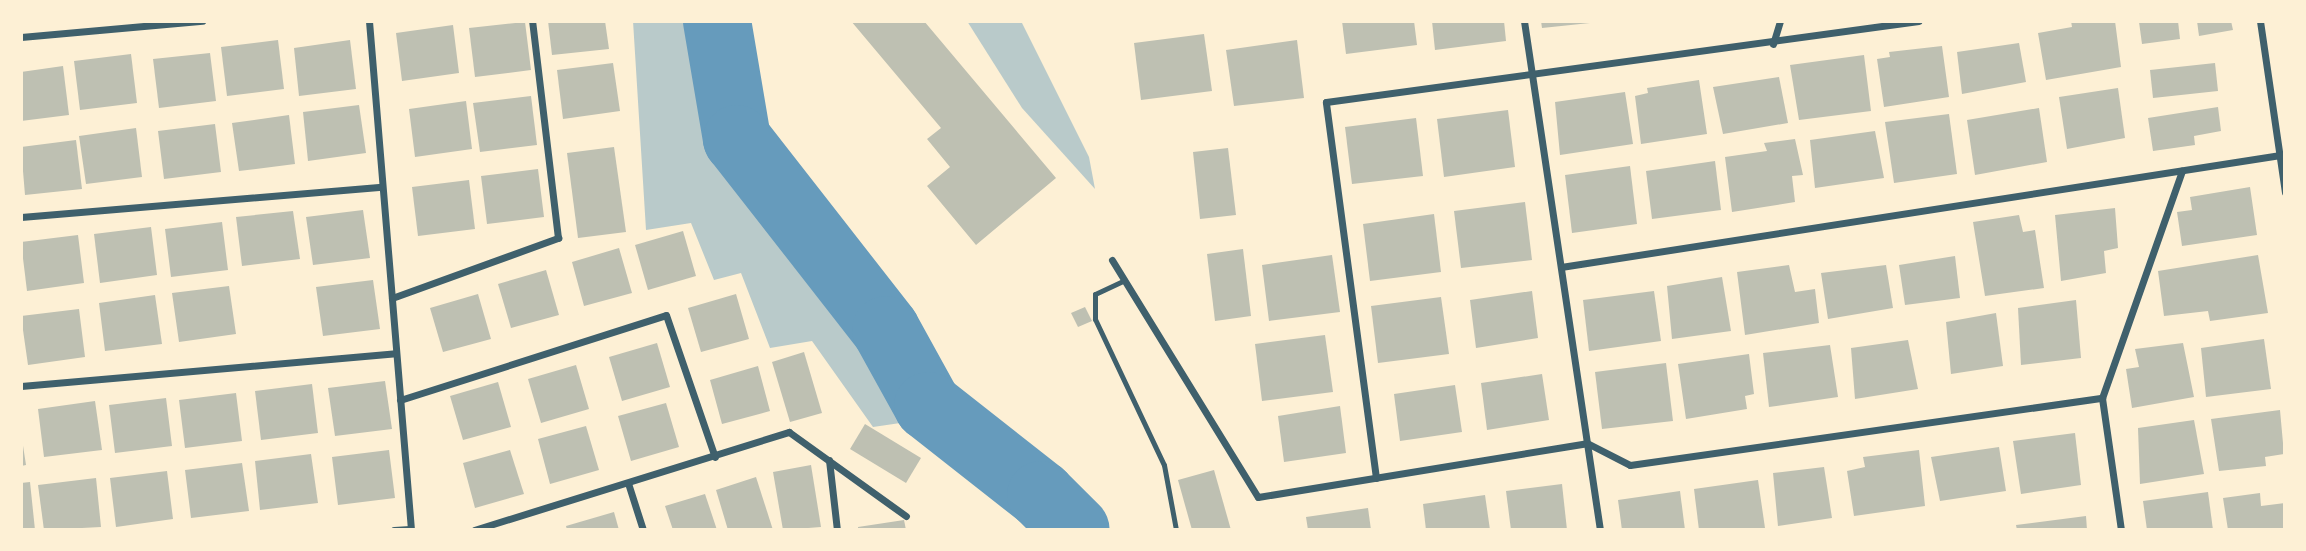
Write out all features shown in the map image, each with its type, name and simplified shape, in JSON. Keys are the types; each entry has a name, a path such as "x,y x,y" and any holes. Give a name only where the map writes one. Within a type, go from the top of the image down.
{"street":[{"path":"21,37 202,21"},
{"path":"369,21 410,529 394,530"},
{"path":"392,298 558,238 532,21"},
{"path":"1524,21 1600,530"},
{"path":"1773,44 1780,21"},
{"path":"1376,478 1326,102 1773,44 1918,21"},
{"path":"2260,21 2285,192"},
{"path":"1561,267 2280,155"},
{"path":"2120,530 2102,398 2182,172"},
{"path":"21,217 382,187"},
{"path":"1112,260 1258,497 1587,443 1630,465 2102,398"},
{"path":"400,400 666,315 715,457"},
{"path":"21,386 396,353"},
{"path":"474,530 789,432 906,516"},
{"path":"829,460 837,530"},
{"path":"628,483 643,530"}],"lane":[{"path":"1125,280 1095,295 1095,318 1164,465 1176,530"}],"shaded area":[{"path":"633,21 698,21 726,143 765,209 859,321 914,421 873,427 812,341 770,348 741,273 714,280 691,223 646,230"},
{"path":"967,21 1021,21 1089,157 1095,189 1022,108"}],"building":[{"path":"548,21 605,21 609,49 552,55"},
{"path":"851,21 924,21 1056,178 976,245 927,186 950,167 927,139 941,128"},
{"path":"1342,21 1414,21 1417,45 1346,54"},
{"path":"1432,21 1504,21 1506,41 1435,50"},
{"path":"1541,21 1590,21 1590,23 1542,28"},
{"path":"2071,21 2115,21 2121,67 2046,80 2038,33 2072,27"},
{"path":"2178,21 2180,39 2142,44 2139,22"},
{"path":"2197,21 2231,21 2233,30 2199,36"},
{"path":"525,22 531,70 475,77 469,28"},
{"path":"453,25 459,73 402,81 396,33"},
{"path":"1204,34 1212,91 1141,100 1134,43"},
{"path":"278,40 284,89 227,96 221,47"},
{"path":"350,40 356,89 299,96 294,48"},
{"path":"1297,40 1304,98 1234,106 1226,50"},
{"path":"2019,43 2026,82 1962,94 1957,52"},
{"path":"1942,46 1949,97 1884,107 1877,59 1890,57 1889,52"},
{"path":"210,53 216,101 159,108 153,59"},
{"path":"131,54 137,103 80,110 74,61"},
{"path":"1864,55 1871,111 1799,120 1790,65"},
{"path":"613,63 620,111 563,119 557,70"},
{"path":"2215,63 2218,91 2153,98 2150,70"},
{"path":"63,66 69,115 21,121 21,72"},
{"path":"1779,77 1788,123 1723,134 1713,87"},
{"path":"1699,80 1707,134 1641,144 1635,96 1648,93 1647,88"},
{"path":"2118,88 2125,138 2067,149 2059,97"},
{"path":"1625,92 1633,144 1560,155 1555,102"},
{"path":"531,96 537,145 480,152 473,103"},
{"path":"466,101 472,149 415,157 409,109"},
{"path":"359,105 366,153 308,161 303,112"},
{"path":"2218,107 2221,131 2194,136 2195,145 2153,151 2148,118"},
{"path":"2039,108 2047,162 1975,175 1967,120"},
{"path":"1508,110 1515,167 1444,177 1437,119"},
{"path":"1949,114 1957,174 1894,183 1885,122"},
{"path":"289,115 295,164 239,171 232,123"},
{"path":"1416,118 1423,176 1352,184 1345,127"},
{"path":"215,124 221,172 164,179 158,131"},
{"path":"136,128 142,177 86,184 79,136"},
{"path":"1875,131 1884,178 1815,188 1810,140"},
{"path":"1795,139 1803,175 1792,176 1795,202 1732,212 1725,157 1767,151 1764,143"},
{"path":"76,140 82,189 25,195 21,147"},
{"path":"614,147 626,232 578,238 567,153"},
{"path":"1228,148 1236,215 1200,219 1193,152"},
{"path":"1715,161 1721,210 1652,219 1646,171"},
{"path":"1630,166 1637,224 1572,233 1565,175"},
{"path":"538,169 544,217 487,224 481,176"},
{"path":"469,180 475,229 418,236 412,187"},
{"path":"2250,187 2257,235 2182,246 2177,212 2192,210 2190,197"},
{"path":"1525,202 1532,260 1461,268 1454,211"},
{"path":"2115,208 2118,248 2104,251 2106,273 2061,281 2055,215"},
{"path":"363,210 370,258 313,265 306,217"},
{"path":"293,211 300,259 242,266 236,217"},
{"path":"1434,214 1441,272 1370,281 1363,224"},
{"path":"2019,215 2023,232 2035,230 2044,288 1985,296 1973,222"},
{"path":"222,222 228,270 171,277 165,229"},
{"path":"151,227 157,275 100,283 94,234"},
{"path":"683,231 696,276 648,290 635,245"},
{"path":"78,235 84,283 27,291 21,242"},
{"path":"619,248 632,293 584,306 572,262"},
{"path":"1243,249 1251,316 1215,321 1207,254"},
{"path":"1332,255 1340,312 1269,321 1262,265"},
{"path":"2258,255 2268,313 2210,321 2208,311 2164,316 2158,271"},
{"path":"1955,256 1960,298 1905,305 1899,265"},
{"path":"1789,265 1795,292 1815,289 1819,323 1745,335 1737,272"},
{"path":"1886,265 1893,308 1828,319 1821,273"},
{"path":"546,270 559,315 511,328 498,284"},
{"path":"1722,277 1731,331 1672,339 1667,286"},
{"path":"373,280 380,329 323,336 316,287"},
{"path":"229,286 236,334 179,342 172,293"},
{"path":"1532,291 1538,338 1476,348 1470,300"},
{"path":"1654,291 1661,341 1589,351 1583,300"},
{"path":"478,294 491,339 443,352 430,308"},
{"path":"736,294 749,339 701,352 688,308"},
{"path":"155,295 162,344 105,351 99,303"},
{"path":"1441,297 1449,354 1378,363 1371,306"},
{"path":"2076,300 2081,358 2021,365 2018,308"},
{"path":"1085,307 1092,321 1078,327 1071,313"},
{"path":"79,309 85,357 28,365 21,316"},
{"path":"1996,313 2003,366 1951,374 1946,322"},
{"path":"1325,335 1333,392 1262,401 1255,344"},
{"path":"2264,339 2271,389 2206,397 2201,348"},
{"path":"1908,340 1918,389 1855,399 1851,348"},
{"path":"657,343 670,387 622,401 609,357"},
{"path":"2183,343 2194,397 2132,408 2126,369 2139,367 2135,349"},
{"path":"1830,345 1838,397 1769,407 1763,353"},
{"path":"804,352 822,413 790,422 772,362"},
{"path":"1749,354 1754,394 1745,396 1747,409 1686,419 1678,364"},
{"path":"1666,363 1673,421 1602,429 1595,372"},
{"path":"576,365 589,409 541,423 528,379"},
{"path":"758,366 770,411 722,424 710,380"},
{"path":"1542,374 1549,420 1487,430 1481,383"},
{"path":"385,381 392,429 335,436 328,388"},
{"path":"498,382 511,427 463,440 450,396"},
{"path":"312,384 318,433 261,440 255,391"},
{"path":"1455,385 1462,432 1400,441 1394,394"},
{"path":"236,393 242,441 185,448 179,400"},
{"path":"166,398 172,446 115,453 109,405"},
{"path":"95,401 102,450 44,457 38,409"},
{"path":"666,403 679,447 631,461 618,416"},
{"path":"1340,406 1346,453 1284,462 1278,416"},
{"path":"2280,410 2284,454 2265,457 2266,466 2219,471 2211,419"},
{"path":"2194,420 2204,474 2140,484 2138,428"},
{"path":"865,424 921,458 906,483 850,449"},
{"path":"586,426 599,470 550,484 538,439"},
{"path":"21,433 26,465 21,466"},
{"path":"2075,433 2081,485 2021,494 2013,441"},
{"path":"1999,447 2006,491 1940,501 1931,457"},
{"path":"389,450 395,498 338,505 332,457"},
{"path":"510,450 524,494 475,508 463,463"},
{"path":"1919,450 1925,506 1854,516 1847,471 1865,467 1863,457"},
{"path":"311,454 318,503 260,510 255,461"},
{"path":"242,463 249,511 191,518 185,470"},
{"path":"811,465 821,527 783,530 773,472"},
{"path":"1824,467 1832,518 1778,526 1773,473"},
{"path":"1214,470 1231,530 1192,530 1178,480"},
{"path":"167,471 173,519 116,527 110,478"},
{"path":"756,477 773,530 728,530 716,490"},
{"path":"96,478 101,527 44,530 38,485"},
{"path":"1758,480 1765,528 1699,530 1694,489"},
{"path":"30,482 35,530 21,530 21,483"},
{"path":"1562,484 1567,530 1511,530 1506,491"},
{"path":"1680,491 1685,530 1622,530 1618,500"},
{"path":"2208,492 2213,530 2147,530 2143,501"},
{"path":"2260,493 2261,506 2285,503 2285,530 2228,530 2223,498"},
{"path":"705,494 717,530 673,530 665,506"},
{"path":"1485,495 1490,530 1426,530 1423,504"},
{"path":"1368,508 1371,530 1308,530 1306,517"},
{"path":"614,512 619,530 567,530 566,526"},
{"path":"2086,516 2087,530 2017,530 2016,525"},
{"path":"904,520 906,530 858,530 858,527"}],"waterway":[{"path":"717,21 737,139 886,330 928,406 1041,495 1076,530"}]}
